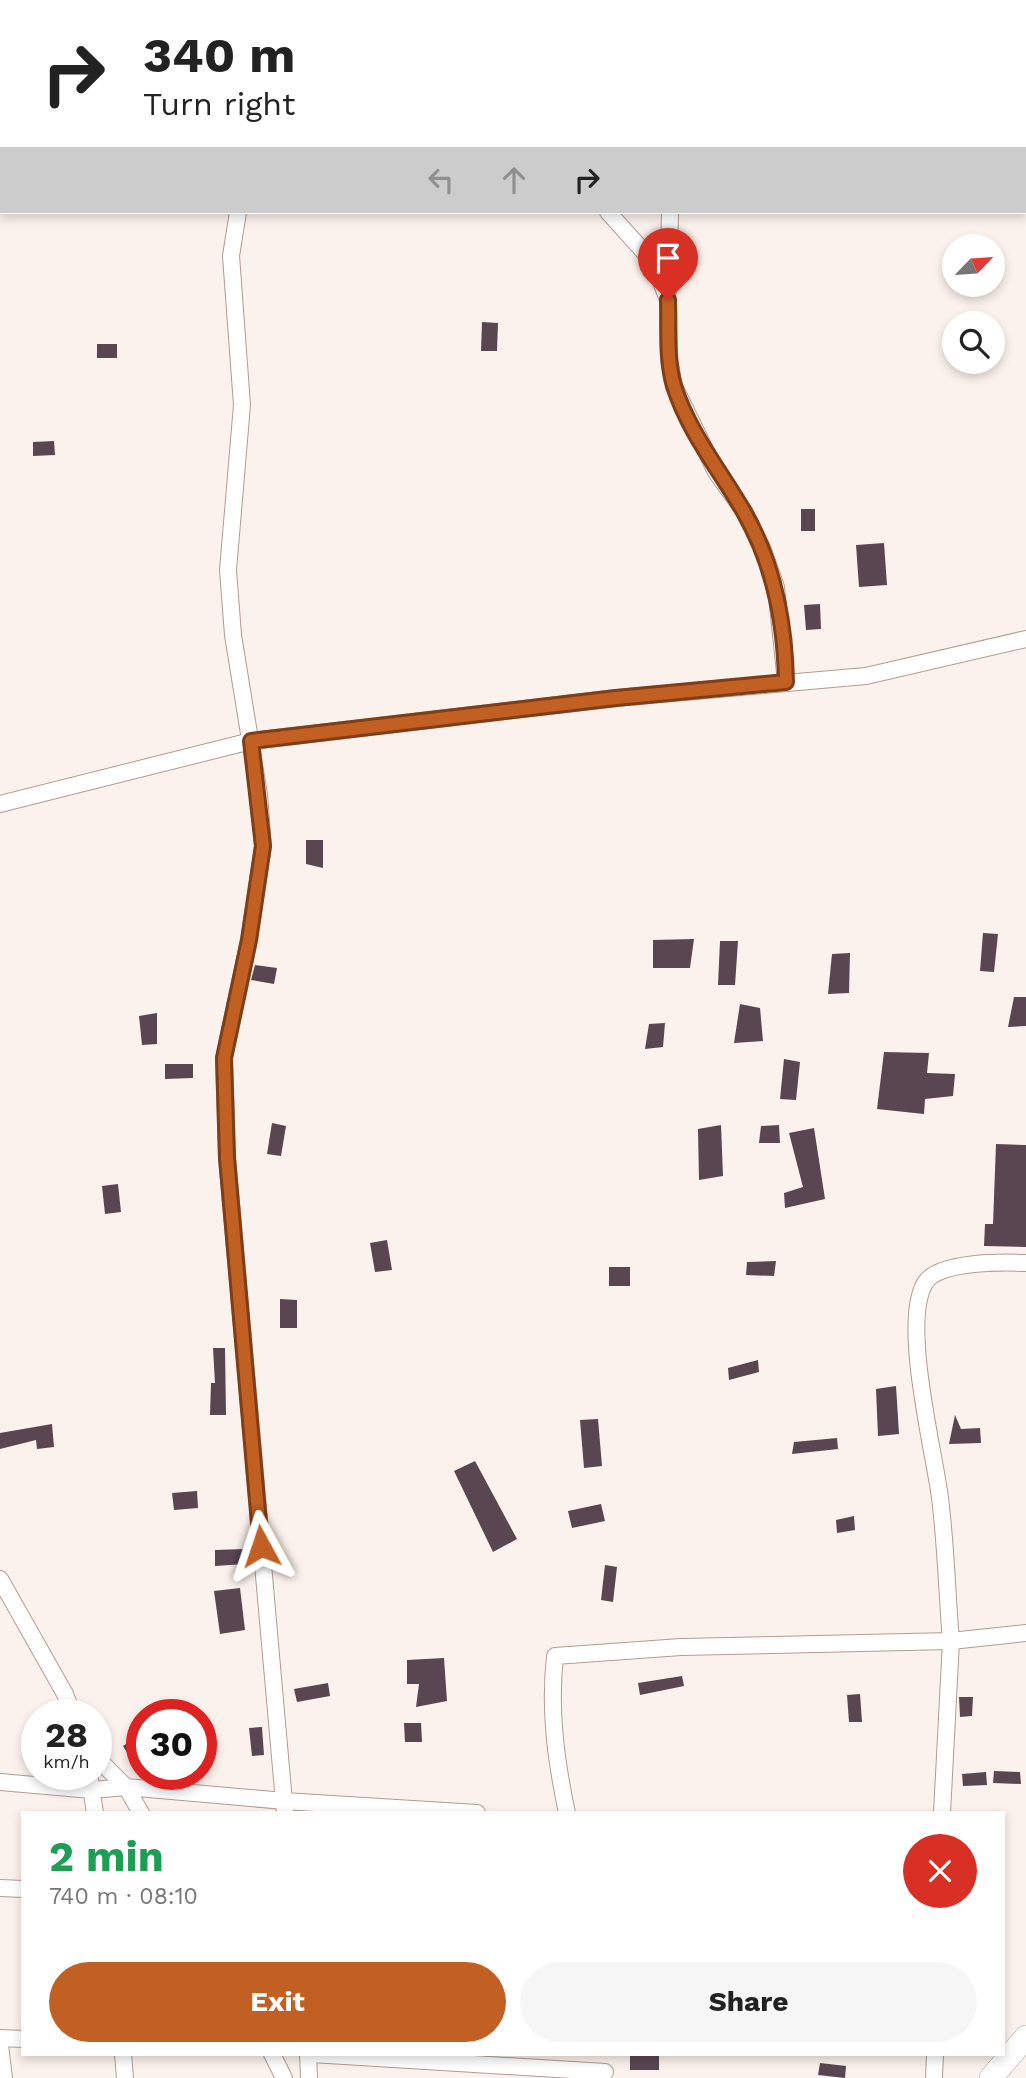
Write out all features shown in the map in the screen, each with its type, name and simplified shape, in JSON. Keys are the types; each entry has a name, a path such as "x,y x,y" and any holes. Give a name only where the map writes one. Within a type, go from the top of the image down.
{"street":[{"path":"238,214 231,256 242,405 228,570 233,635 251,741 263,846 249,940 224,1058 229,1185 284,1807"},
{"path":"610,214 654,263 668,300"},
{"path":"670,214 669,359 674,386 716,472 744,511 763,550 776,587 786,682"},
{"path":"0,804 251,741 616,698 866,676 1026,639"},
{"path":"942,1811 951,1641 940,1497 922,1401 917,1304 926,1281 937,1274 988,1261 1026,1263"},
{"path":"0,1579 66,1699"},
{"path":"567,1811 557,1762 551,1690 555,1656 681,1647 951,1641 1026,1633"},
{"path":"112,1773 126,1787"},
{"path":"0,1782 21,1782"},
{"path":"112,1785 126,1787"},
{"path":"91,1790 95,1811"},
{"path":"128,1790 140,1811"},
{"path":"150,1790 284,1807 413,1811"},
{"path":"0,1888 21,1889"},
{"path":"991,2078 1026,2037"},
{"path":"0,2038 21,2039"},
{"path":"0,2045 4,2078"},
{"path":"123,2056 125,2078"},
{"path":"273,2056 284,2078"},
{"path":"309,2078 310,2056"},
{"path":"338,2056 605,2075 602,2056"},
{"path":"934,2078 935,2056"}],"building":[{"path":"482,322 498,323 497,351 481,351"},
{"path":"97,344 117,344 117,358 97,358"},
{"path":"54,441 55,455 33,456 33,442"},
{"path":"801,509 815,509 815,531 801,531"},
{"path":"884,543 887,585 859,587 856,545"},
{"path":"820,604 821,629 806,630 804,605"},
{"path":"306,840 323,840 323,868 306,864"},
{"path":"983,933 998,934 994,972 980,971"},
{"path":"694,939 690,968 653,968 653,940"},
{"path":"720,941 738,941 735,985 718,985"},
{"path":"850,953 849,993 828,994 832,954"},
{"path":"255,965 277,968 274,984 251,980"},
{"path":"1014,997 1026,997 1026,1026 1008,1027"},
{"path":"740,1004 760,1008 763,1041 734,1043"},
{"path":"157,1013 157,1044 142,1045 139,1016"},
{"path":"665,1023 663,1047 645,1049 649,1024"},
{"path":"884,1052 929,1053 927,1073 955,1074 953,1096 925,1099 924,1114 877,1109"},
{"path":"784,1059 800,1062 796,1100 780,1099"},
{"path":"165,1064 193,1064 193,1078 165,1079"},
{"path":"272,1123 286,1126 281,1156 267,1154"},
{"path":"721,1125 723,1176 699,1180 698,1129"},
{"path":"779,1125 780,1143 759,1143 761,1126"},
{"path":"814,1128 825,1199 785,1208 784,1193 803,1187 789,1133"},
{"path":"996,1144 1026,1145 1026,1247 984,1246 985,1224 993,1224"},
{"path":"118,1184 121,1212 105,1214 102,1186"},
{"path":"387,1240 392,1270 375,1272 370,1243"},
{"path":"776,1261 774,1276 746,1275 747,1262"},
{"path":"609,1267 630,1267 630,1286 609,1286"},
{"path":"280,1299 297,1300 297,1328 280,1328"},
{"path":"213,1348 225,1348 226,1415 210,1415 211,1383 215,1383"},
{"path":"758,1360 759,1372 729,1380 728,1368"},
{"path":"896,1386 899,1434 878,1436 876,1389"},
{"path":"955,1415 961,1429 980,1428 981,1443 949,1444"},
{"path":"598,1419 602,1466 584,1468 580,1420"},
{"path":"52,1424 54,1447 37,1449 36,1440 0,1449 0,1433"},
{"path":"837,1438 838,1449 792,1454 794,1442"},
{"path":"475,1461 517,1539 493,1552 454,1471"},
{"path":"197,1491 198,1508 174,1510 172,1493"},
{"path":"601,1504 605,1521 572,1528 568,1511"},
{"path":"854,1516 855,1530 837,1533 836,1520"},
{"path":"244,1549 245,1564 215,1566 215,1550"},
{"path":"605,1565 617,1567 613,1602 601,1600"},
{"path":"240,1588 245,1630 220,1634 214,1591"},
{"path":"444,1658 447,1701 416,1707 419,1684 407,1684 407,1660"},
{"path":"682,1676 684,1686 640,1695 638,1683"},
{"path":"328,1683 330,1696 297,1702 294,1689"},
{"path":"860,1694 862,1722 849,1722 847,1695"},
{"path":"959,1697 973,1697 972,1716 960,1717"},
{"path":"404,1723 421,1723 422,1742 405,1742"},
{"path":"262,1727 264,1755 252,1756 249,1728"},
{"path":"994,1771 1020,1772 1021,1784 993,1783"},
{"path":"986,1772 987,1785 963,1786 962,1774"},
{"path":"630,2056 659,2056 659,2070 630,2070"},
{"path":"820,2063 846,2066 845,2078 818,2075"}],"route":[{"path":"261,1546 227,1158 224,1058 241,967 249,940 263,846 251,741 616,698 786,682 776,587 763,550 744,511 716,472 674,386 669,359 668,300"}]}
